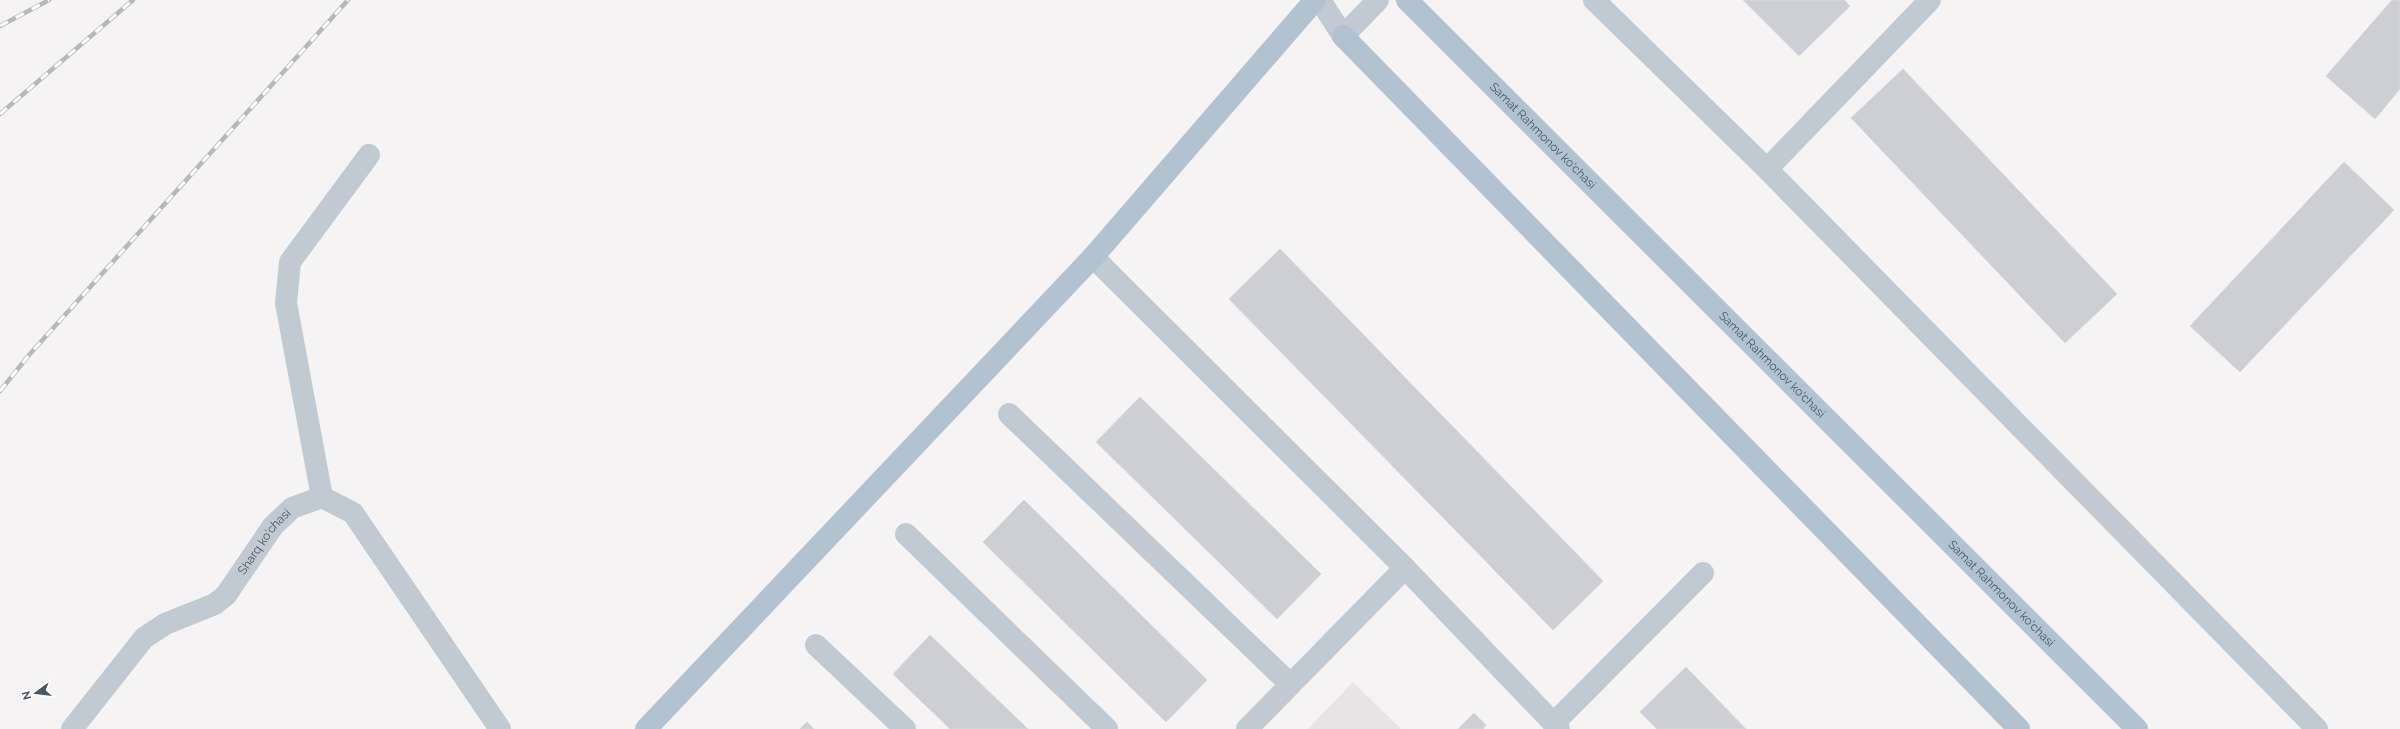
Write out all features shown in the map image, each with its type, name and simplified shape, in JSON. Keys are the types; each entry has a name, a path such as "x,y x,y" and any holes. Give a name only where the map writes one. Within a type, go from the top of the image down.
{"main road":[{"path":"646,729 1093,257 1315,0"},
{"name":"Samat Rahmonov ko'chasi","path":"1406,0 2137,729"},
{"path":"1342,36 2019,729"}],"street":[{"path":"1320,0 1342,36 1378,0"},
{"path":"1594,0 1767,169 2317,729"},
{"path":"1767,169 1930,0"},
{"path":"369,155 290,262 286,303 322,497 353,513 500,729"},
{"path":"1093,257 1405,568 1557,726 1703,573"},
{"path":"1009,414 1290,684"},
{"name":"Sharq ko'chasi","path":"72,729 144,638 165,624 215,604 226,595 273,526 292,508 322,497"},
{"path":"906,534 1107,729"},
{"path":"1247,729 1405,568"},
{"path":"816,645 906,729"}],"shaded area":[{"path":"1353,682 1401,729 1308,729"}],"building":[{"path":"1743,0 1844,0 1850,6 1799,56"},
{"path":"2392,0 2400,0 2400,89 2375,119 2326,76"},
{"path":"1903,69 2117,294 2065,343 1851,118"},
{"path":"2344,162 2394,210 2240,372 2190,326"},
{"path":"1280,249 1603,581 1553,630 1229,299"},
{"path":"1140,397 1321,574 1277,619 1096,442"},
{"path":"1024,500 1207,680 1166,722 983,542"},
{"path":"930,635 1028,729 950,729 893,674"},
{"path":"1686,667 1746,729 1657,729 1640,712"},
{"path":"1474,713 1486,725 1483,729 1458,729"},
{"path":"807,722 814,729 800,729"}],"railway":[{"path":"0,26 49,0"},
{"path":"0,114 133,0"},
{"path":"0,391 29,355 348,0"}]}
